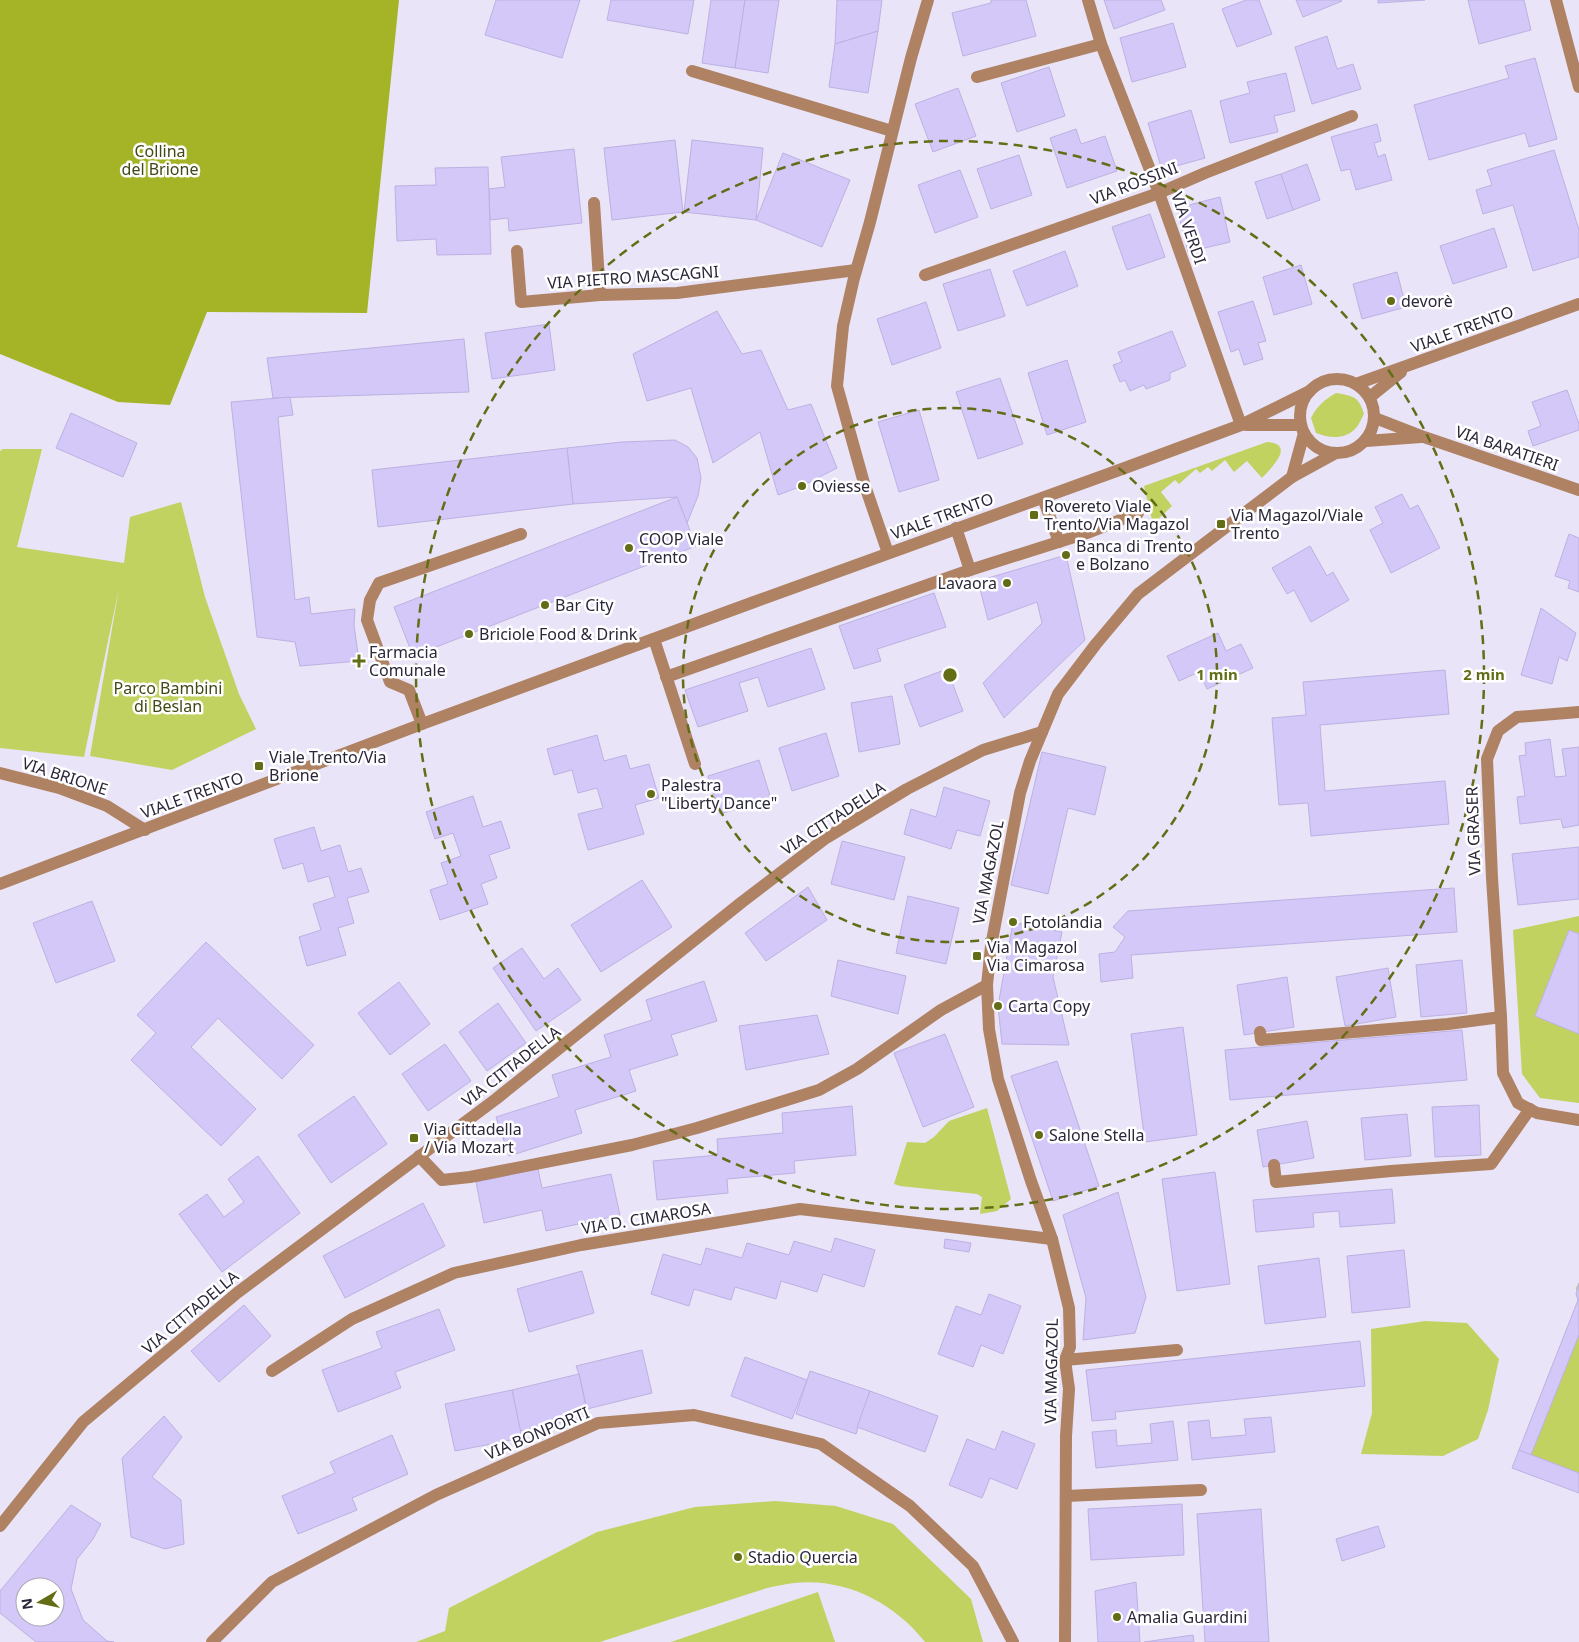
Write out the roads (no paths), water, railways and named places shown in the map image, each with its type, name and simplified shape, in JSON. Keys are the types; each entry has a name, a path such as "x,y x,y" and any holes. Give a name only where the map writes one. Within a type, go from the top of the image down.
{"street":[{"path":"888,553 864,483 838,386 843,326 856,270 928,0"},
{"name":"VIA VERDI","path":"1088,0 1101,44 1159,193 1240,424"},
{"path":"1556,0 1579,87"},
{"path":"977,78 1101,44"},
{"path":"692,71 892,132"},
{"name":"VIA ROSSINI","path":"925,275 1159,193 1205,172 1352,116"},
{"path":"594,203 600,294"},
{"name":"VIA PIETRO MASCAGNI","path":"517,251 521,302 600,294 677,293 856,270"},
{"name":"VIALE TRENTO","path":"0,884 422,724 956,528 1043,498 1240,424 1310,391 1320,383 1332,379 1356,384 1579,304"},
{"path":"1370,397 1407,366"},
{"path":"1302,429 1315,446 1334,454 1346,453 1366,441 1372,430 1375,418 1374,407 1370,397 1356,384"},
{"path":"1292,477 1302,429 1300,413 1303,401 1310,391"},
{"name":"VIA BARATIERI","path":"1375,418 1424,437 1579,490"},
{"name":"VIALE TRENTO","path":"1240,424 1302,429"},
{"name":"VIA BARATIERI","path":"1366,441 1424,437"},
{"name":"VIA MAGAZOL","path":"1065,1642 1068,1389 1066,1360 1070,1347 1069,1308 1052,1239 998,1079 989,1029 986,985 991,946 1020,793 1030,761 1058,694 1096,644 1138,594 1292,477 1334,454"},
{"path":"1043,498 1059,542"},
{"path":"666,677 1138,513"},
{"path":"956,528 970,570"},
{"path":"422,724 409,690 390,682 367,620 370,600 379,583 520,534"},
{"path":"654,639 695,764"},
{"name":"VIA GRASER","path":"1576,1120 1538,1112 1518,1103 1503,1073 1487,759 1498,731 1517,718 1579,712"},
{"name":"VIA CITTADELLA","path":"0,1526 83,1422 238,1293 496,1099 742,902 826,838 907,789 983,750 1042,732"},
{"name":"VIA BRIONE","path":"0,773 58,788 107,806 145,830"},
{"path":"420,1156 442,1180 566,1159 632,1145 697,1128 819,1090 857,1069 941,1010 986,985"},
{"path":"1260,1032 1261,1040 1448,1019 1501,1017"},
{"path":"1274,1165 1276,1182 1391,1171 1457,1161 1491,1164 1530,1109"},
{"name":"VIA D. CIMAROSA","path":"272,1371 352,1319 454,1273 581,1245 800,1209 1052,1239"},
{"path":"1066,1360 1177,1350"},
{"name":"VIA BONPORTI","path":"212,1642 272,1582 436,1494 598,1423 694,1415 821,1444 910,1506 973,1566 1013,1642"},
{"path":"1066,1496 1201,1490"}],"place":[{"name":"devorè","path":"1391,301"},
{"name":"Oviesse","path":"802,486"},
{"name":"Rovereto Viale Trento/Via Magazol","path":"1034,515"},
{"name":"Via Magazol/Viale Trento","path":"1221,524"},
{"name":"COOP Viale Trento","path":"629,548"},
{"name":"Banca di Trento e Bolzano","path":"1066,555"},
{"name":"Lavaora","path":"1007,583"},
{"name":"Bar City","path":"545,605"},
{"name":"Briciole Food & Drink","path":"469,634"},
{"name":"Farmacia Comunale","path":"359,661"},
{"name":"Viale Trento/Via Brione","path":"259,766"},
{"name":"Palestra \"Liberty Dance\"","path":"651,794"},
{"name":"Fotolandia","path":"1013,922"},
{"name":"Via Magazol Via Cimarosa","path":"977,956"},
{"name":"Carta Copy","path":"998,1006"},
{"name":"Salone Stella","path":"1039,1135"},
{"name":"Via Cittadella / Via Mozart","path":"414,1138"},
{"name":"Stadio Quercia","path":"738,1557"},
{"name":"Amalia Guardini","path":"1117,1617"}],"park label":[{"name":"Collina del Brione","path":"160,160"},
{"name":"Parco Bambini di Beslan","path":"168,697"}]}
